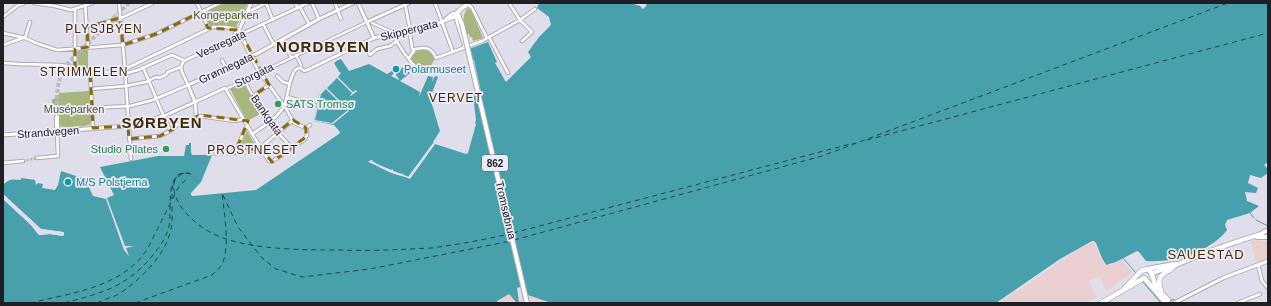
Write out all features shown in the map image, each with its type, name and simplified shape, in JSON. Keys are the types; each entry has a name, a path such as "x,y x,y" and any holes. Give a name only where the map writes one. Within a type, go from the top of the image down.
{"highway":[{"path":"1167,302 1159,287 1160,278 1165,272 1174,268 1176,264"},
{"path":"1144,269 1150,270 1155,285 1164,296"},
{"path":"1144,269 1141,274 1167,302"},
{"path":"1123,290 1144,269"},
{"path":"1101,303 1144,278 1149,278 1151,274"}],"main road":[{"name":"Skippergata","path":"457,14 468,4"},
{"name":"Tromsøbrua","path":"457,14 462,24 527,303"},
{"path":"57,118 57,131"},
{"path":"1237,242 1249,239 1268,239 1266,235 1267,230"},
{"path":"1151,274 1158,270 1261,234 1267,230"},
{"path":"1144,269 1176,264"}],"street":[{"path":"3,17 24,3"},
{"path":"34,3 54,5 70,10 75,10 85,4 93,3"},
{"path":"119,3 131,159"},
{"path":"87,27 120,18 153,3"},
{"path":"197,3 209,29"},
{"path":"3,33 17,35 32,42 54,49 75,49 122,45 158,33 220,3"},
{"path":"233,38 239,30 251,3"},
{"path":"248,10 252,10 266,3 273,20"},
{"path":"295,3 310,25"},
{"name":"Vestregata","path":"181,67 185,60 308,3"},
{"path":"312,3 319,19"},
{"path":"335,3 341,19"},
{"name":"Grønnegata","path":"92,108 127,106 157,99 251,57 319,19 353,3"},
{"path":"252,134 270,122 285,107 290,84 296,70 307,70 374,38 358,3"},
{"path":"435,3 444,21 453,52"},
{"path":"509,3 520,20 532,32 522,41"},
{"path":"85,4 88,47"},
{"path":"406,4 412,48 414,51"},
{"name":"Storgata","path":"93,128 128,126 164,116 226,89 406,4"},
{"path":"468,4 472,8 508,73"},
{"path":"409,58 415,49 429,48 436,58 482,41 520,20 535,9"},
{"path":"75,10 75,67"},
{"path":"457,14 465,47"},
{"name":"Skippergata","path":"374,38 410,32 434,25 444,21 450,16 457,14"},
{"path":"24,38 30,22"},
{"path":"372,23 390,31 421,72"},
{"path":"263,24 274,45"},
{"path":"125,69 209,29 220,27 239,30"},
{"path":"239,30 251,57 294,123 306,128"},
{"path":"3,45 24,38"},
{"path":"282,40 291,58"},
{"path":"364,44 370,55 377,49 390,46 397,42"},
{"path":"296,55 302,69"},
{"path":"3,63 56,65 125,74 173,56 185,60"},
{"path":"222,60 226,68"},
{"path":"143,67 170,131"},
{"path":"92,89 126,86 149,81 156,77 159,78 166,75 168,72 181,67 195,102 196,116"},
{"path":"90,70 93,128"},
{"path":"277,76 283,82 290,84"},
{"name":"Bankgata","path":"244,80 270,122 292,148"},
{"path":"253,96 269,86"},
{"path":"226,89 268,161 274,161 306,137 306,128"},
{"path":"287,97 315,105"},
{"path":"129,139 157,137 170,131 180,123 196,116 236,121 243,119"},
{"path":"219,153 250,152 260,148 292,120"},
{"path":"306,128 310,125"},
{"path":"236,153 247,127"},
{"name":"Strandvegen","path":"3,135 93,128"},
{"path":"37,158 58,156 57,131"},
{"path":"3,163 24,161"},
{"path":"1174,303 1217,281 1268,261"},
{"path":"1258,265 1263,282 1268,288"},
{"path":"1238,303 1260,294"}],"highlighted area":[{"path":"201,12 208,28 239,30 269,85 253,96 277,133 293,120 306,128 306,137 272,162 260,148 235,153 248,121 200,115 160,136 129,139 128,126 93,128 90,69 75,67 75,49 88,47 87,27 120,18 123,45 156,34"}],"shaded area":[{"path":"1257,240 1268,242 1268,260 1257,264 1250,241"},
{"path":"1094,242 1105,266 1122,260 1132,272 1106,291 1100,276 1089,281 1097,297 1086,303 999,303 1069,255"},
{"path":"509,294 516,302 519,302 523,294 551,303 498,303 497,301"}],"green space":[{"name":"Kongeparken","path":"223,3 248,3 236,27 209,27 203,12"},
{"path":"468,8 471,10 483,38 473,41 472,37 467,34 464,24 464,14"},
{"path":"86,49 88,51 88,67 78,65 77,52"},
{"path":"424,49 431,51 435,58 430,68 424,70 417,67 411,58 417,51"},
{"path":"243,83 262,113 247,121 230,89"},
{"name":"Muséparken","path":"89,91 91,124 75,127 59,126 59,118 55,117 58,112 58,107 52,103 52,99 59,98 59,93"},
{"path":"247,131 256,147 241,151 240,147"}],"water":[{"path":"539,3 631,3 640,6 643,9 647,3 1268,3 1268,162 1264,165 1268,169 1268,173 1261,178 1250,175 1248,183 1258,188 1256,193 1245,192 1247,201 1259,206 1250,213 1227,220 1225,225 1227,230 1220,238 1211,244 1201,250 1179,258 1146,261 1137,251 1116,262 1106,265 1096,243 1092,241 1060,259 996,303 551,303 525,294 523,286 517,288 519,302 516,302 509,294 497,301 498,303 3,303 3,199 30,224 39,235 50,234 63,236 62,232 41,229 3,194 3,185 7,182 20,180 22,178 35,180 36,185 38,183 43,184 42,188 55,190 58,185 61,171 85,179 93,196 106,199 124,250 129,256 126,248 134,246 125,246 107,198 114,195 100,167 158,156 184,156 186,145 191,143 192,155 212,155 201,182 191,193 191,195 256,190 339,134 340,132 334,125 314,121 319,93 340,73 334,63 341,59 349,71 369,64 387,74 392,71 394,73 391,76 399,80 396,73 403,67 410,73 400,81 420,92 419,97 428,76 433,77 432,82 435,76 438,77 430,98 440,131 433,142 434,143 409,177 411,177 435,144 466,154 468,153 476,124 473,95 481,92 474,60 469,61 469,49 488,42 497,62 495,63 506,82 531,57 528,52 539,37 551,25 549,17 537,8","holes":["372,160 374,163 409,177 389,172 370,161"]}],"pier":[{"path":"340,72 341,73 338,77 353,92 356,90 357,91 350,96 352,93 337,78 327,88 342,103 341,104 326,89 321,94 315,120 332,123 348,110 349,111 333,124 314,121 319,93"},
{"path":"433,143 435,144 410,179 368,162 371,160 391,170 393,169 393,171 401,174 403,173 402,174 408,177"},
{"path":"3,194 41,229 64,232 64,235 39,235 30,224 3,199"}],"waterway":[{"path":"1250,213 1254,218"},
{"path":"1256,220 1268,226"},
{"path":"1123,258 1136,273"},
{"path":"1142,281 1161,303"},
{"path":"1168,303 1173,299 1178,303"}],"ferry route":[{"path":"514,240 822,156 1228,3"},
{"path":"867,140 1268,33"},
{"path":"513,233 854,143"},
{"path":"172,199 173,183 177,176 185,173"},
{"path":"64,303 90,296 113,287 123,282 143,266 153,255 167,234 170,220 170,197 172,184 179,174 189,173"},
{"path":"191,174 180,175 174,184 177,200 189,217 209,232 232,241 246,244 262,247 295,249 394,250 435,248 510,234"},
{"path":"30,303 96,286 126,271 139,260 149,246 177,190 188,178"},
{"path":"135,303 212,275 220,267 226,251 222,193 238,227 262,258 276,269 302,277 370,269 511,241"},
{"path":"97,303 125,290 133,284 156,260 167,242 170,233 172,222 172,203"}],"tunnel":[{"path":"57,117 58,87 62,73 66,66 129,3"},
{"path":"23,161 37,158"}],"place":[{"name":"Polarmuseet","path":"396,69"},
{"name":"SATS Tromsø","path":"278,104"},
{"name":"Studio Pilates","path":"166,149"},
{"name":"M/S Polstjerna","path":"68,182"}],"district":[{"name":"PLYSJBYEN","path":"104,29"},
{"name":"NORDBYEN","path":"323,46"},
{"name":"STRIMMELEN","path":"84,72"},
{"name":"VERVET","path":"456,98"},
{"name":"SØRBYEN","path":"162,122"},
{"name":"PROSTNESET","path":"253,150"},
{"name":"SAUESTAD","path":"1206,254"}]}
